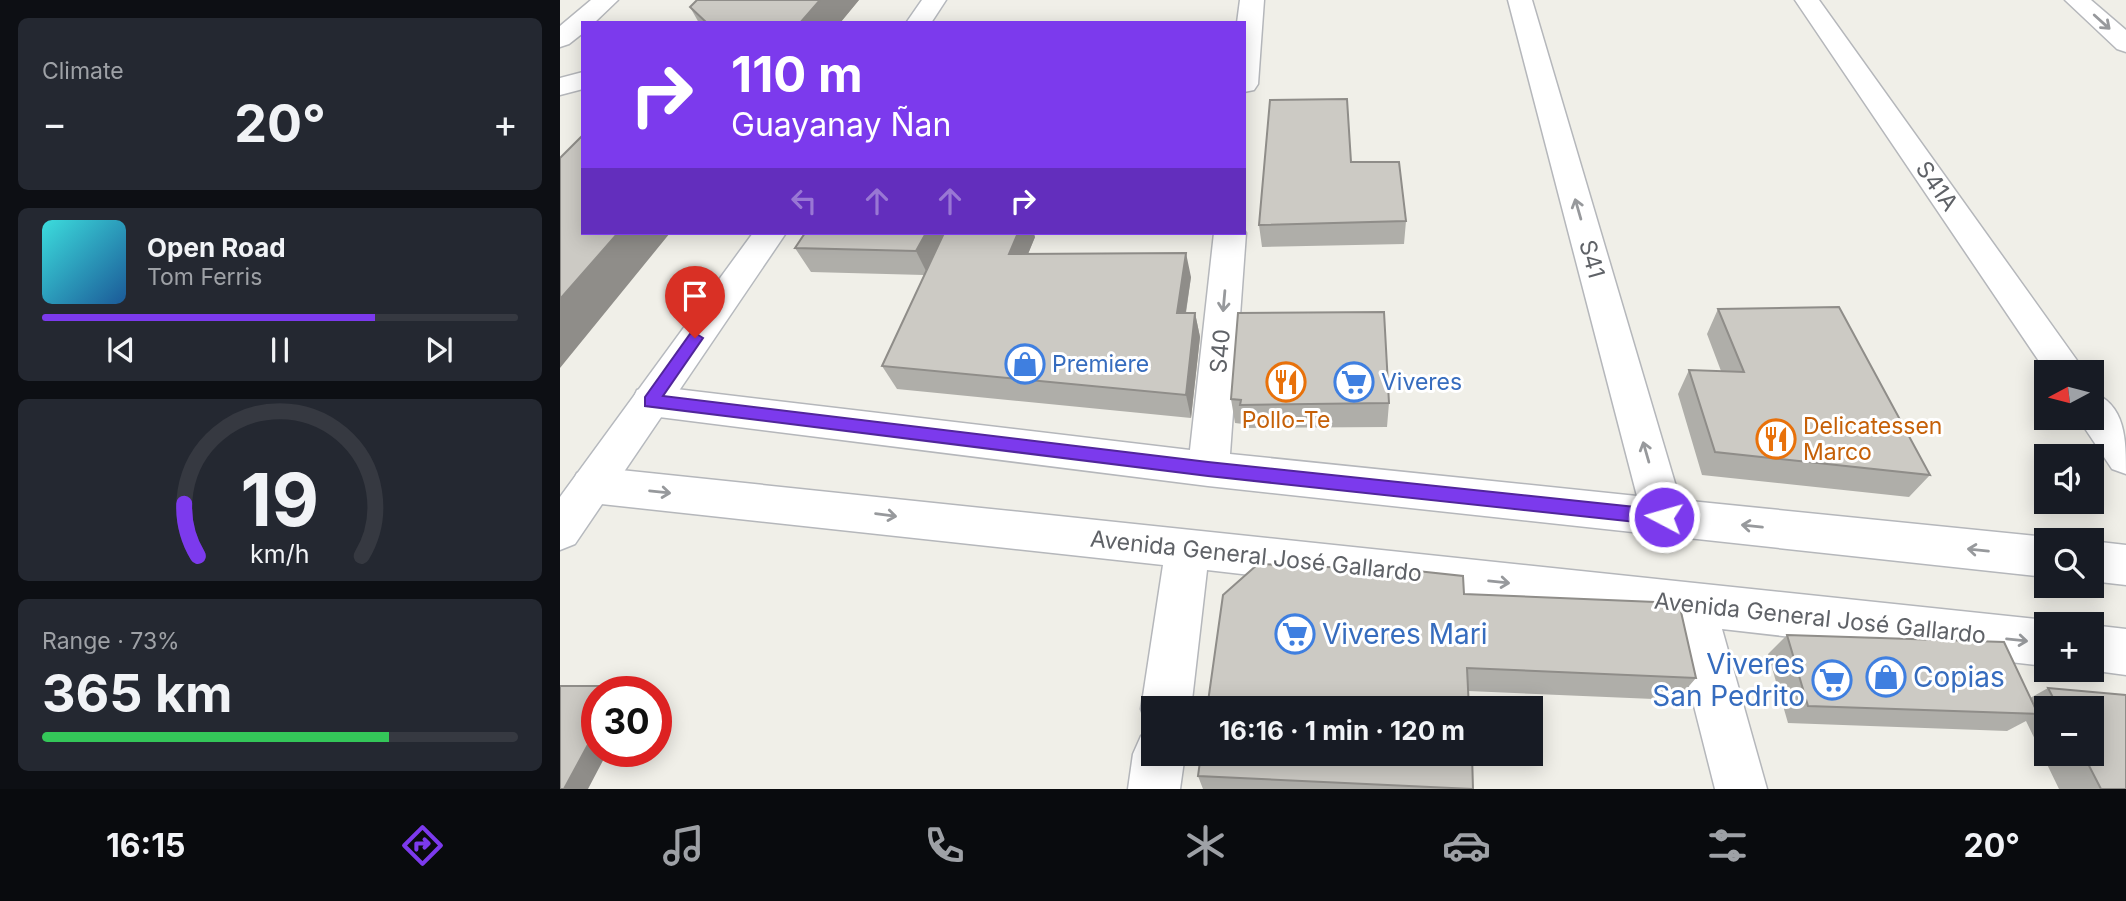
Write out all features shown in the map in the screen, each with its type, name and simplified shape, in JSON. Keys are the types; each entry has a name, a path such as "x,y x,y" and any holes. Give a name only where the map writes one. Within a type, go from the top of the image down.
{"street":[{"path":"582,21 607,0"},
{"path":"919,21 934,0"},
{"path":"1246,63 1252,0"},
{"name":"S41","path":"1520,0 1664,517"},
{"name":"S41A","path":"1807,0 2058,360"},
{"path":"2077,0 2126,44"},
{"path":"560,40 581,22"},
{"path":"560,87 581,81"},
{"path":"560,531 769,235"},
{"name":"S40","path":"1208,469 1230,235"},
{"path":"650,401 1208,469 2034,556"},
{"path":"2104,426 2126,457"},
{"name":"Avenida General José Gallardo","path":"592,485 2034,642"},
{"path":"1168,696 1187,550"},
{"path":"2104,562 2126,565"},
{"path":"1692,605 1741,789"},
{"path":"2104,649 2126,652"},
{"path":"1154,789 1157,766"}],"building":[{"path":"697,0 820,0 802,21 705,21 690,7"},
{"path":"1347,99 1351,162 1399,162 1406,221 1259,225 1270,100"},
{"path":"581,137 581,235 616,235 560,299 560,158"},
{"path":"804,235 925,235 916,251 795,248"},
{"path":"943,235 1017,235 1009,254 1186,253 1177,313 1195,313 1186,395 882,366"},
{"path":"1839,307 1930,475 1715,452 1689,370 1744,372 1718,309"},
{"path":"1384,312 1389,403 1240,405 1241,400 1231,399 1238,313"},
{"path":"1258,564 1417,571 1463,576 1464,594 1679,603 1696,678 1467,668 1468,696 1209,696 1223,595"},
{"path":"1787,635 2004,642 2034,706 2034,714 1808,706"},
{"path":"560,686 581,686 581,758 564,789 560,789"},
{"path":"2048,688 2126,695 2126,789 2101,789 2089,766 2104,766 2104,696 2052,696"},
{"path":"1199,766 1472,766 1473,789 1198,776"}],"place":[{"name":"Premiere","path":"1025,364"},
{"name":"Pollo-Te","path":"1286,382"},
{"name":"Viveres","path":"1354,382"},
{"name":"Delicatessen Marco","path":"1776,439"},
{"name":"Viveres Mari","path":"1295,634"},
{"name":"Copias","path":"1886,677"},
{"name":"Viveres San Pedrito","path":"1832,680"}],"route":[{"path":"695,338 650,401 1208,469 1664,517"}]}
